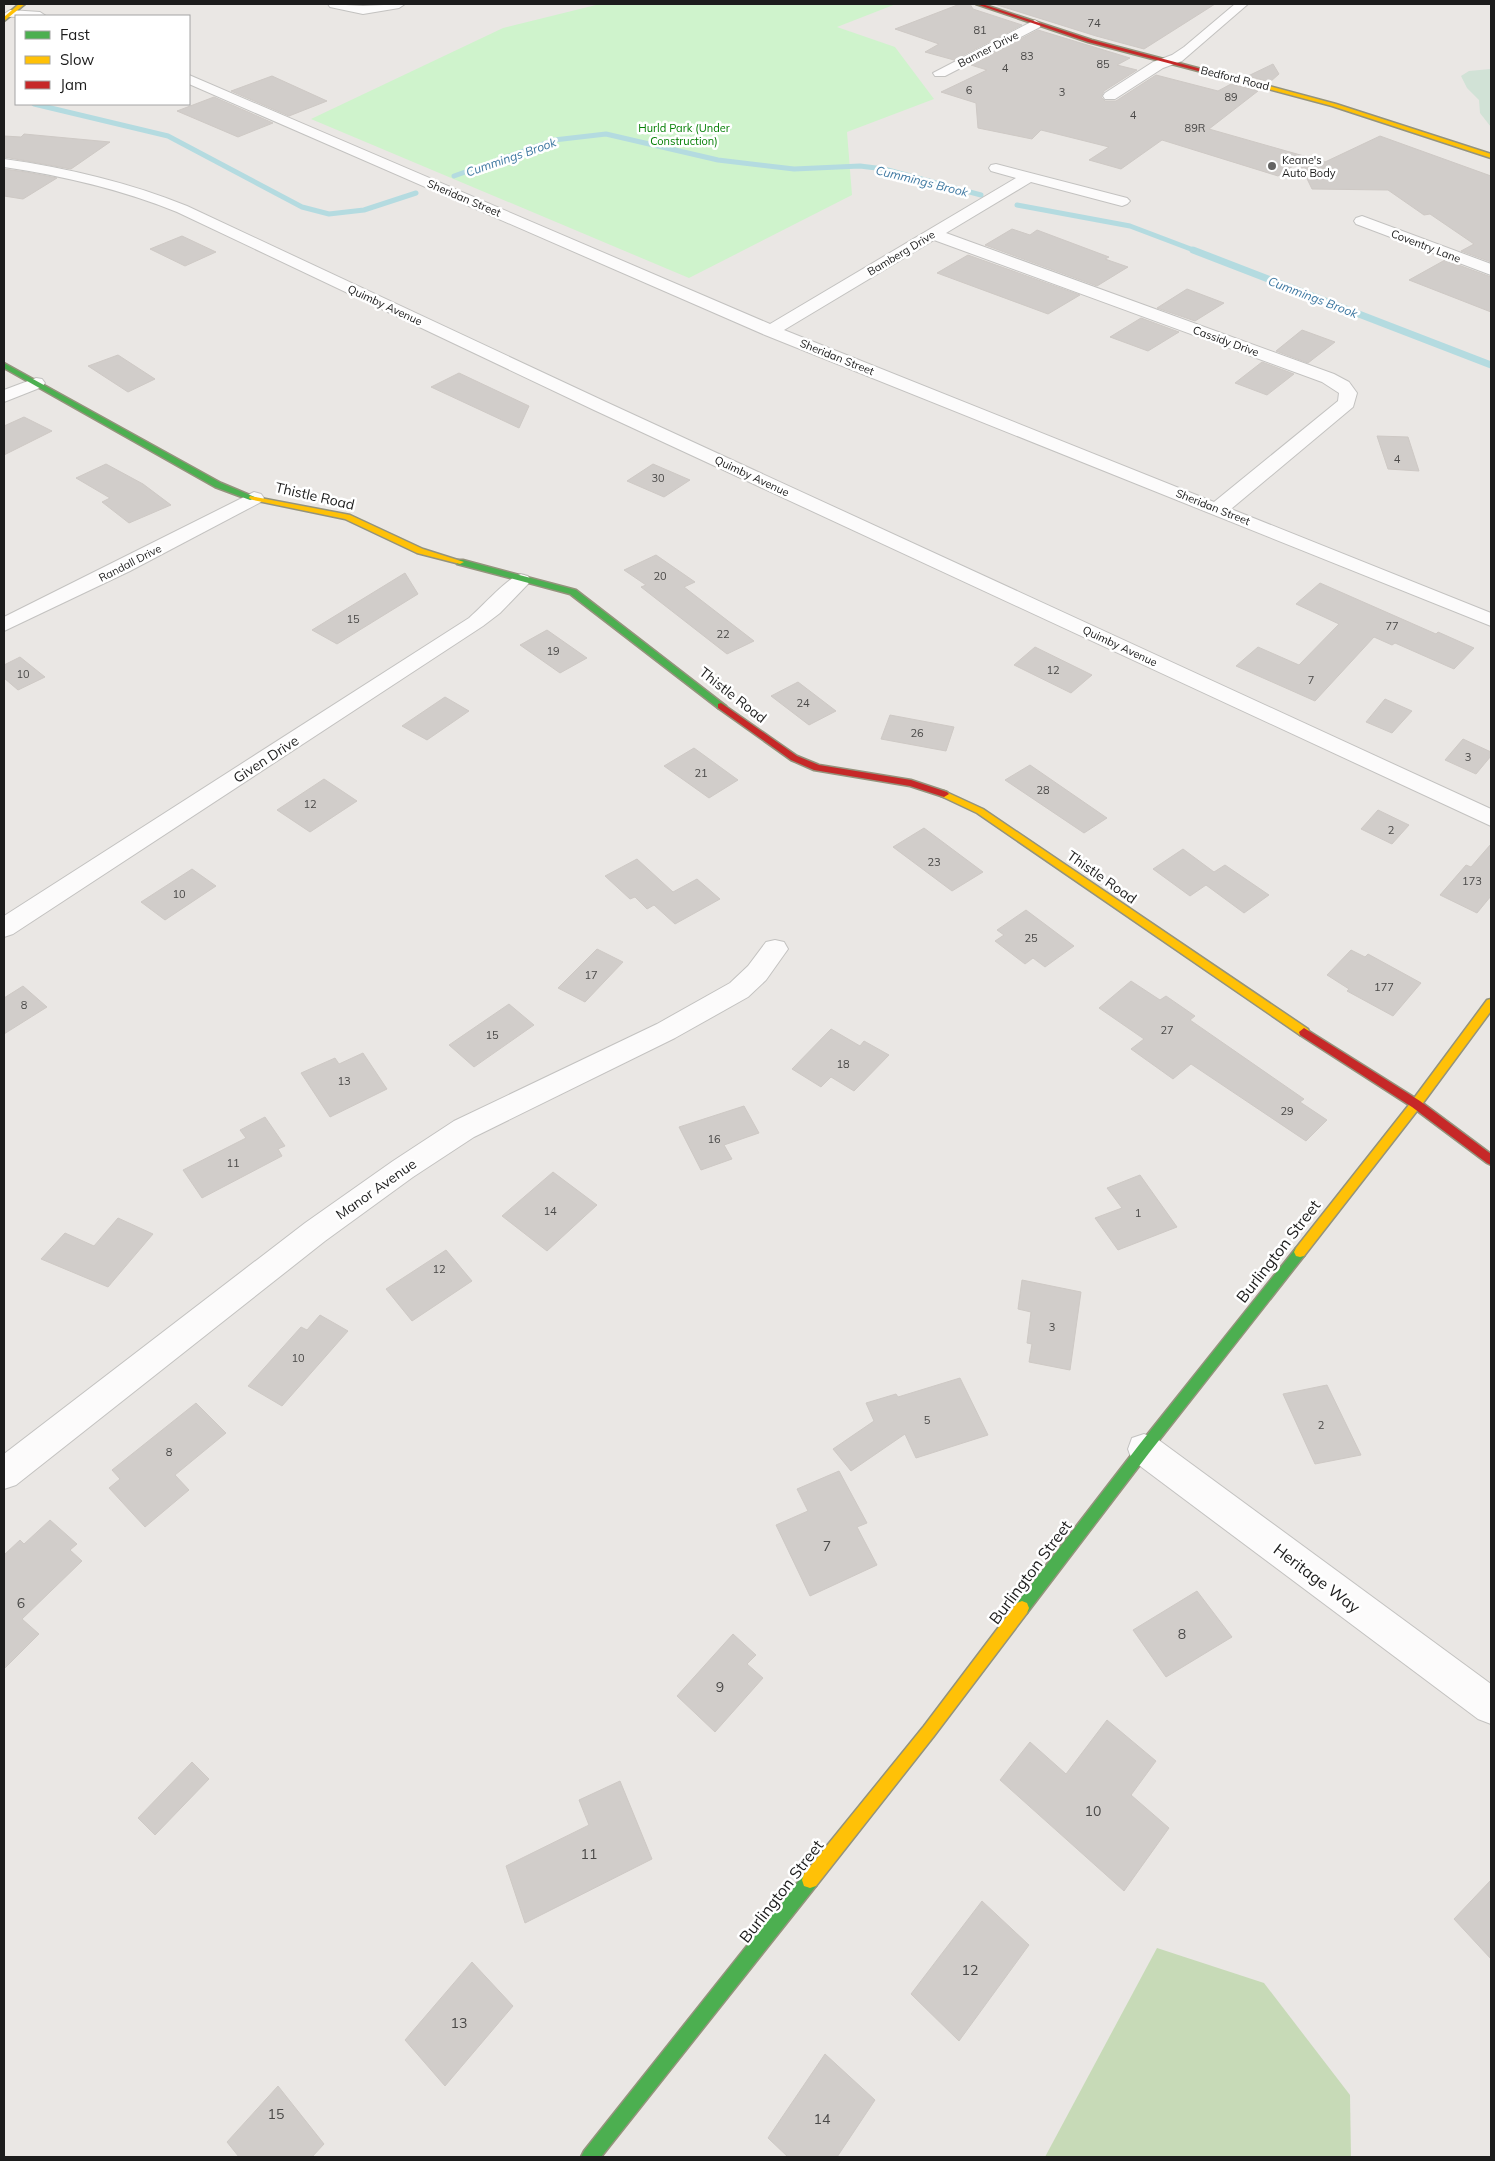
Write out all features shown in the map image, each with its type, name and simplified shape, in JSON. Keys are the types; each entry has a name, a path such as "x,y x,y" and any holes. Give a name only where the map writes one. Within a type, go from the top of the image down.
{"street":[{"path":"7,16 22,4"},
{"path":"334,4 364,10 399,4"},
{"name":"Bedford Road","path":"978,4 1035,24 1167,62 1333,104 1491,156"},
{"path":"1110,96 1158,65 1189,50 1242,4"},
{"name":"Banner Drive","path":"940,73 1035,24"},
{"name":"Sheridan Street","path":"190,79 771,331 1491,620"},
{"name":"Quimby Avenue","path":"4,163 104,181 126,187 175,206 600,406 1491,818"},
{"path":"996,168 1122,201"},
{"name":"Bamberg Drive","path":"771,331 1030,176"},
{"name":"Coventry Lane","path":"1362,221 1491,270"},
{"name":"Cassidy Drive","path":"933,234 1328,378 1343,386 1348,393 1347,403 1218,509"},
{"name":"Thistle Road","path":"4,365 206,478 254,498 347,517 420,551 521,580 555,586 580,596 762,737 801,762 826,770 911,783 944,793 975,808 1256,1001 1416,1104 1491,1160"},
{"path":"4,397 36,383"},
{"name":"Randall Drive","path":"4,625 123,567 254,498"},
{"name":"Given Drive","path":"4,928 468,628 493,609 521,580"},
{"name":"Manor Avenue","path":"4,1474 315,1232 403,1169 464,1129 666,1031 732,994 752,979 775,949"},
{"name":"Burlington Street","path":"590,2157 929,1731 1144,1449 1416,1104 1491,1003"},
{"path":"1461,1045 1476,1041"},
{"name":"Heritage Way","path":"1144,1449 1491,1706"}],"green space":[{"name":"Hurld Park (Under Construction)","path":"600,4 896,4 837,27 895,47 934,99 847,132 852,195 689,278 311,119 503,28"},
{"path":"1491,69 1491,127 1480,113 1479,100 1467,88 1461,76 1469,71"},
{"path":"1157,1948 1264,1983 1350,2095 1351,2157 1045,2157"}],"building":[{"path":"960,4 970,4 973,9 1022,25 954,60 925,52 939,44 895,29"},
{"path":"994,4 1215,4 1144,49"},
{"path":"1038,30 1130,58 1117,65 1137,70 1104,91 1101,97 1105,101 1116,101 1156,75 1218,91 1231,84 1258,91 1209,129 1325,162 1380,136 1491,176 1491,262 1461,251 1474,244 1430,214 1424,215 1388,190 1312,189 1299,162 1278,176 1162,140 1121,169 1089,160 1109,147 1041,130 1032,139 978,128 976,103 941,92 987,70 971,65"},
{"path":"1273,64 1279,74 1270,82 1248,76"},
{"path":"272,76 327,101 289,116 231,91"},
{"path":"214,97 273,123 238,137 177,111"},
{"path":"24,134 110,142 71,169 4,157 4,136 21,137"},
{"path":"4,169 57,178 23,199 4,196"},
{"path":"1012,229 1030,235 1037,230 1109,257 1105,259 1128,267 1097,286 985,245"},
{"path":"182,236 216,252 185,266 150,249"},
{"path":"968,255 1080,295 1048,314 937,273"},
{"path":"1445,260 1491,277 1491,312 1409,280"},
{"path":"1187,289 1224,303 1195,321 1157,308"},
{"path":"1141,318 1179,332 1148,351 1110,337"},
{"path":"1302,330 1335,342 1308,363 1276,351"},
{"path":"118,355 155,379 128,392 88,366"},
{"path":"1262,362 1294,374 1267,395 1235,383"},
{"path":"459,373 529,406 519,428 431,387"},
{"path":"24,417 52,431 4,455 4,426"},
{"path":"1377,436 1408,437 1419,471 1388,469"},
{"path":"106,464 143,484 171,505 129,523 102,502 110,498 76,478"},
{"path":"653,464 690,480 664,497 627,481"},
{"path":"656,555 695,582 684,587 754,641 727,654 641,587 646,585 624,570"},
{"path":"405,573 418,594 337,644 312,630"},
{"path":"1320,583 1436,634 1438,632 1474,648 1454,669 1395,643 1392,645 1374,637 1315,701 1236,666 1258,647 1299,665 1339,624 1296,604"},
{"path":"547,630 587,658 560,673 520,645"},
{"path":"1035,647 1092,675 1071,693 1014,665"},
{"path":"20,657 45,677 18,690 4,678 4,665"},
{"path":"798,682 836,711 809,725 771,696"},
{"path":"445,697 469,711 427,740 402,726"},
{"path":"1385,699 1412,711 1392,733 1366,722"},
{"path":"890,715 954,727 946,751 881,739"},
{"path":"1463,739 1491,752 1491,756 1476,774 1445,760"},
{"path":"694,748 738,780 709,798 664,766"},
{"path":"1030,765 1107,818 1084,833 1005,780"},
{"path":"324,779 357,801 310,832 277,810"},
{"path":"1378,810 1409,825 1392,844 1361,829"},
{"path":"924,828 983,872 952,891 893,847"},
{"path":"1491,844 1491,896 1477,913 1440,895 1466,865 1471,867"},
{"path":"1183,849 1214,872 1225,865 1269,895 1244,913 1206,885 1190,896 1153,869"},
{"path":"637,859 673,892 697,879 720,899 675,924 654,905 647,909 635,897 630,899 605,876"},
{"path":"192,869 216,886 165,920 141,902"},
{"path":"1026,910 1074,946 1045,967 1033,958 1025,964 995,941 1004,935 997,930"},
{"path":"597,949 623,962 585,1002 558,988"},
{"path":"1351,950 1365,957 1368,954 1421,983 1393,1016 1347,991 1349,989 1327,975"},
{"path":"1131,981 1160,1000 1166,996 1195,1016 1190,1020 1304,1099 1300,1102 1327,1120 1306,1141 1191,1064 1173,1079 1131,1049 1144,1039 1099,1008"},
{"path":"23,986 47,1007 4,1034 4,998"},
{"path":"509,1004 534,1025 474,1067 449,1045"},
{"path":"831,1029 860,1046 864,1041 889,1055 854,1091 831,1077 821,1087 792,1069"},
{"path":"363,1053 387,1089 330,1117 301,1073 335,1058 339,1064"},
{"path":"744,1106 759,1133 724,1145 732,1159 701,1170 679,1127"},
{"path":"265,1117 285,1146 278,1149 282,1156 202,1198 183,1170 246,1138 240,1130"},
{"path":"553,1172 597,1205 547,1251 502,1216"},
{"path":"1140,1175 1177,1227 1118,1250 1095,1218 1122,1208 1107,1188"},
{"path":"118,1218 153,1234 108,1287 41,1259 65,1233 94,1246"},
{"path":"446,1250 472,1281 412,1321 386,1289"},
{"path":"1022,1280 1081,1292 1070,1370 1029,1362 1032,1344 1027,1343 1031,1312 1018,1309"},
{"path":"320,1315 348,1331 282,1406 248,1386 301,1327 307,1330"},
{"path":"960,1378 988,1435 916,1458 905,1434 851,1471 833,1449 874,1421 866,1403 896,1394 898,1397"},
{"path":"1327,1385 1361,1455 1315,1464 1283,1394"},
{"path":"196,1403 226,1433 175,1475 189,1490 145,1527 109,1488 120,1479 112,1470"},
{"path":"839,1471 867,1523 857,1527 877,1565 810,1596 776,1525 808,1511 797,1489"},
{"path":"50,1520 77,1544 70,1550 82,1561 22,1619 39,1634 4,1669 4,1555 20,1540 24,1544"},
{"path":"1197,1591 1232,1637 1166,1677 1133,1630"},
{"path":"733,1634 756,1655 747,1664 763,1678 715,1732 677,1696"},
{"path":"1107,1720 1156,1761 1131,1795 1169,1828 1124,1891 1000,1780 1030,1742 1066,1774"},
{"path":"192,1762 209,1779 155,1835 138,1818"},
{"path":"620,1781 652,1859 525,1923 506,1866 589,1825 579,1800"},
{"path":"1491,1880 1491,1959 1454,1919"},
{"path":"982,1901 1029,1945 959,2041 911,1994"},
{"path":"472,1962 513,2006 445,2086 405,2040"},
{"path":"825,2054 875,2100 837,2157 788,2157 768,2138"},
{"path":"278,2086 324,2144 312,2157 239,2157 227,2142"}],"waterway":[{"name":"Cummings Brook","path":"38,105 168,136 302,207 329,214 364,210 416,193"},
{"name":"Cummings Brook","path":"454,176 554,140 606,134 718,160 794,169 860,166 884,169 981,195"},
{"name":"Cummings Brook","path":"1017,205 1130,226 1196,251"},
{"name":"Cummings Brook","path":"1193,250 1491,365"}],"traffic: fast":[{"path":"4,365 218,485 253,498"},
{"path":"460,562 573,592 721,706"},
{"path":"1022,1608 1144,1449 1300,1252"},
{"path":"590,2157 810,1880"}],"traffic: slow":[{"path":"4,19 22,4"},
{"path":"1221,75 1334,105 1491,156"},
{"path":"253,498 347,517 420,551 460,562"},
{"path":"944,794 980,811 1304,1032"},
{"path":"1300,1252 1416,1104 1491,1003"},
{"path":"810,1880 929,1731 1022,1608"}],"traffic: jam":[{"path":"978,4 1090,41 1221,75"},
{"path":"721,706 794,758 817,768 911,783 944,794"},
{"path":"1304,1032 1416,1104 1491,1160"}],"place":[{"name":"Keane's Auto Body","path":"1272,166"}]}
